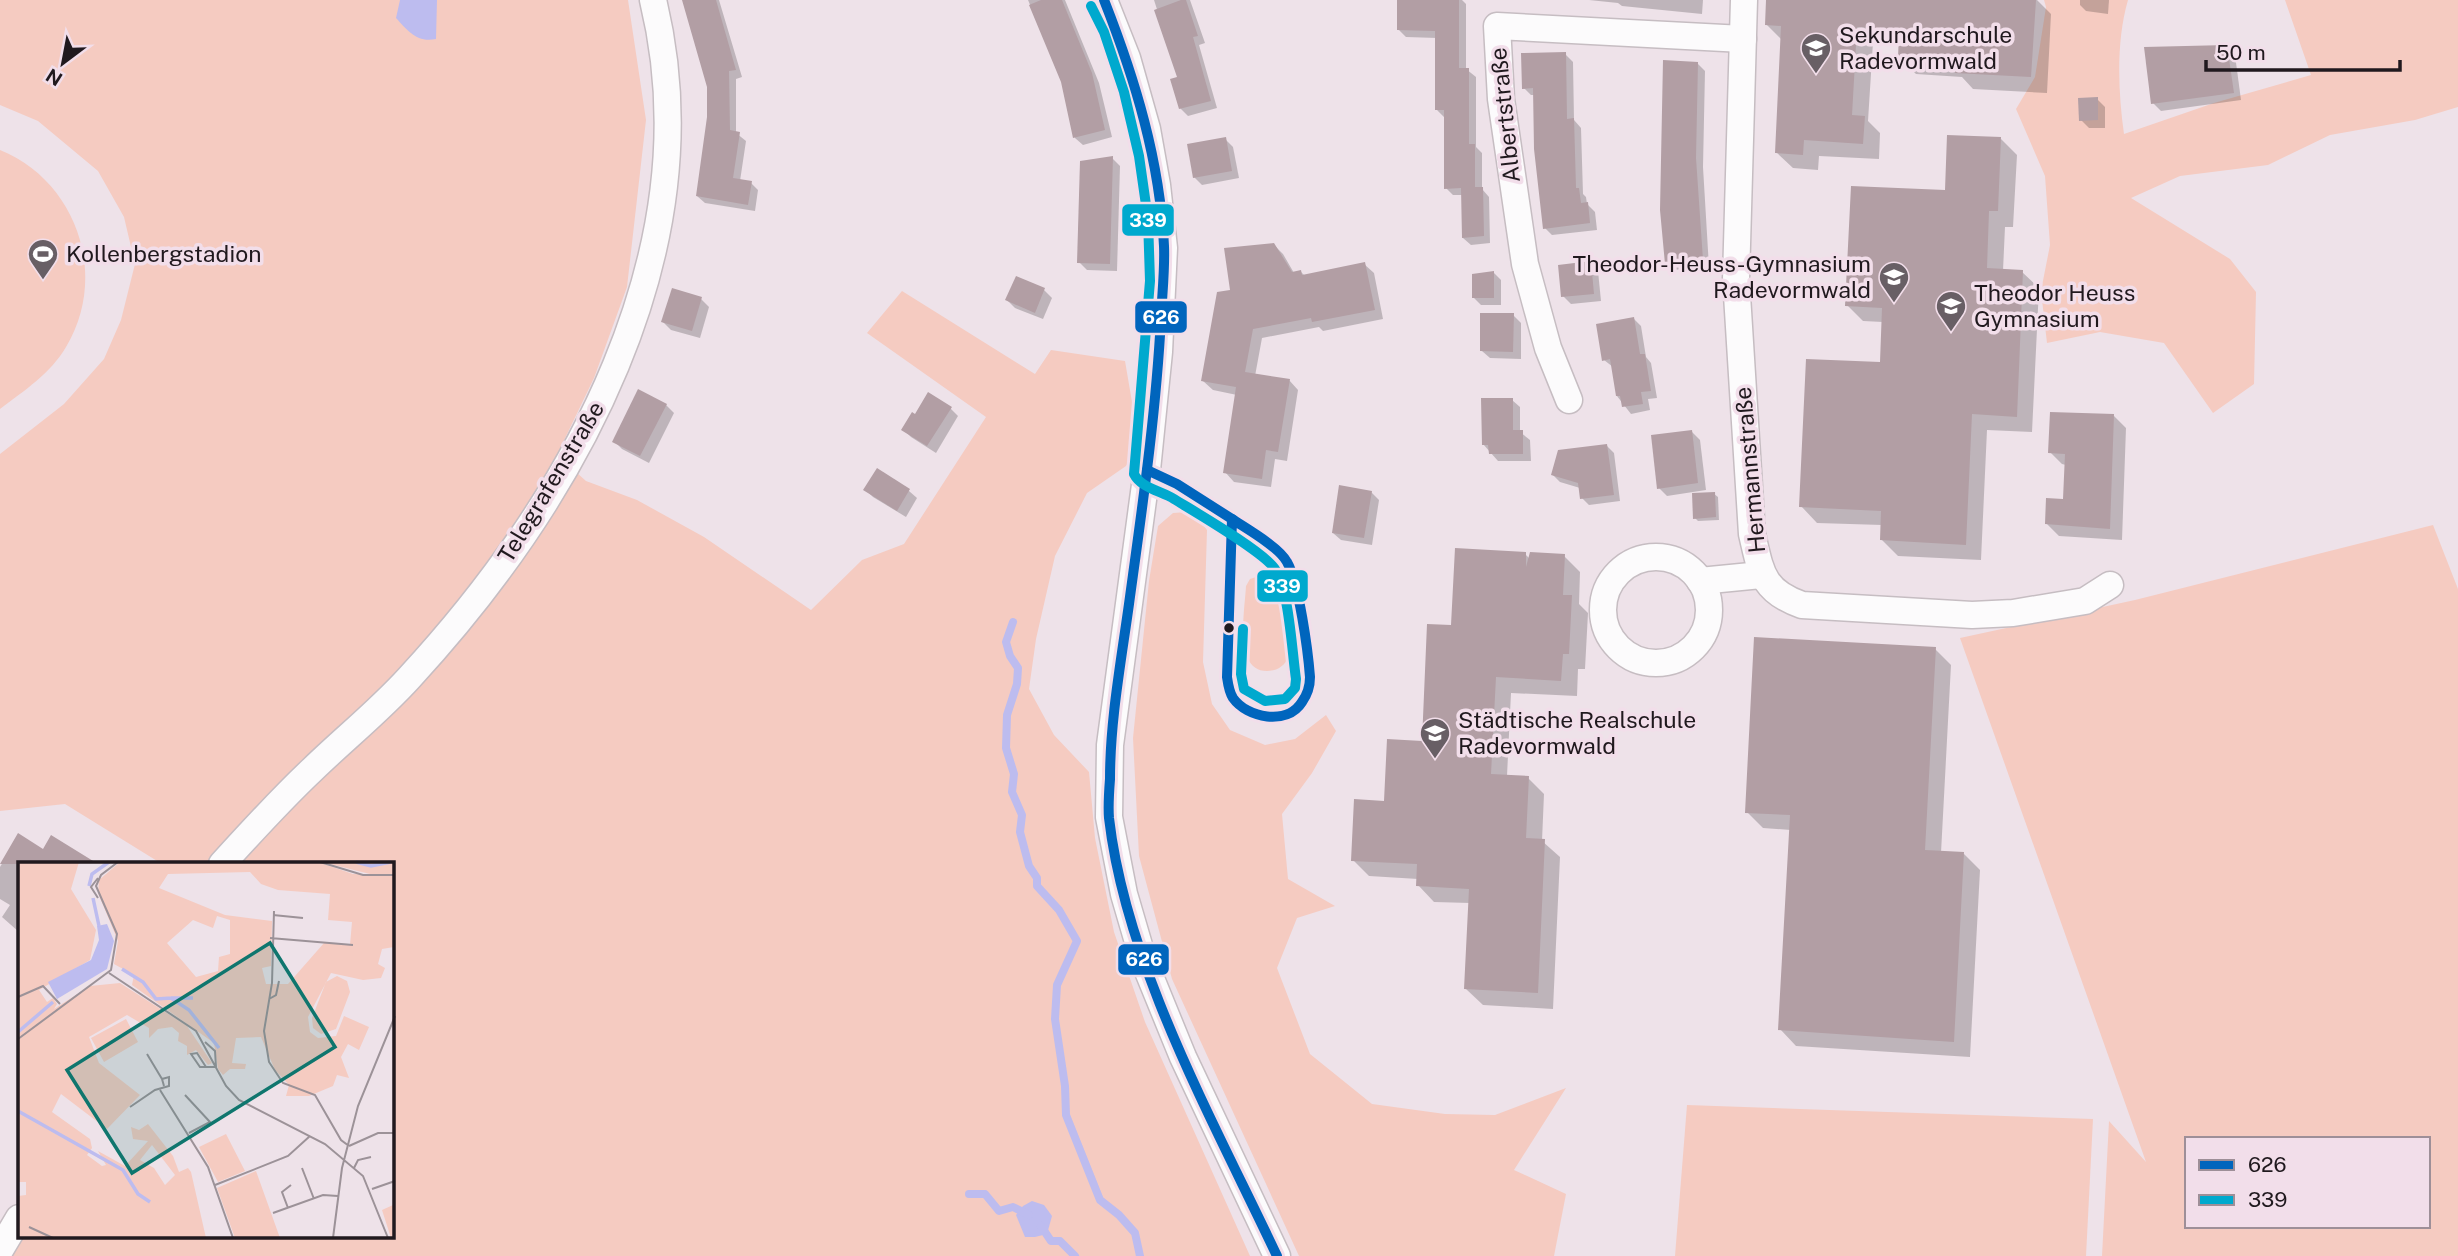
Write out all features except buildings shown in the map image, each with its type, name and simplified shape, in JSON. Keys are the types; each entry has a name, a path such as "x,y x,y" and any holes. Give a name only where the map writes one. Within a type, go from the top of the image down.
{"street":[{"name":"Telegrafenstraße","path":"224,862 313,768 408,679 469,610 538,512 600,404 631,325 660,224 669,125 661,30 653,0"},
{"path":"1104,0 1127,58 1147,129 1164,248 1159,352 1147,470 1110,745 1109,817 1124,894 1143,959 1183,1057 1277,1256"},
{"name":"Hermannstraße","path":"1744,0 1736,279 1752,534 1761,575 1771,589 1785,599 1802,605 1972,615 2013,613 2085,601 2110,585"},
{"name":"Albertstraße","path":"1569,400 1548,348 1525,264 1501,99 1497,26 1743,39"},
{"path":"1659,557 1683,564 1700,581 1707,597 1707,621 1700,638 1683,655 1662,662 1643,661 1624,652 1611,638 1603,616 1604,598 1610,583 1624,567 1644,558 1659,557"},
{"path":"1700,581 1761,575"},
{"path":"0,1250 18,1220"}],"shaded area":[{"path":"0,0 628,0 646,120 627,287 594,378 557,455 586,481 637,500 704,537 811,610 862,560 904,544 986,417 867,333 902,291 1035,374 1051,350 1125,361 1139,443 1126,466 1087,493 1055,556 1036,639 1029,689 1054,735 1089,772 1095,838 1114,932 1145,1022 1250,1256 0,1256 18,1238 394,1238 394,862 159,862 65,804 0,811 0,454 64,404 104,359 121,320 135,264 124,217 98,171 38,121 0,105"},
{"path":"2044,0 2128,0 2121,32 2119,67 2124,134 2214,103 2311,75 2285,0 2458,0 2458,107 2415,120 2330,135 2268,165 2180,176 2131,198 2230,259 2256,292 2254,384 2213,413 2164,343 2100,332 2047,343 2041,291 2050,245 2045,176 2016,109 2035,77 2046,7"},
{"name":"Kollenbergstadion","path":"0,150 27,164 49,184 66,207 78,233 84,262 85,291 79,319 60,357 36,381 0,409"},
{"path":"1187,512 1198,518 1207,530 1203,662 1212,704 1230,730 1265,745 1295,739 1326,715 1336,731 1312,773 1282,814 1288,879 1335,906 1297,918 1277,968 1310,1054 1372,1104 1445,1114 1495,1115 1566,1088 1514,1170 1566,1194 1554,1256 1299,1256 1172,979 1139,856 1133,738 1149,581 1158,526 1173,513"},
{"path":"2433,525 2458,589 2458,1256 2102,1256 2109,1121 2146,1162 1960,638 2135,600"},
{"path":"1262,575 1273,579 1279,587 1288,631 1287,660 1271,671 1256,668 1249,661 1243,637 1246,586 1250,579"},
{"path":"1687,1105 2093,1119 2086,1256 1675,1256"}],"water":[{"path":"400,0 437,0 436,39 418,38 400,23 396,18"},
{"path":"1032,1201 1044,1205 1052,1216 1047,1234 1025,1237 1016,1215 1023,1206"}],"waterway":[{"path":"1013,622 1006,642 1010,656 1018,668 1017,684 1007,715 1006,748 1014,774 1012,792 1022,815 1020,832 1029,866 1037,878 1037,886 1059,910 1077,941 1057,985 1055,1019 1065,1086 1066,1115 1100,1200 1119,1215 1135,1233 1140,1256"},
{"path":"969,1194 985,1194 999,1211 1013,1207 1029,1215"},
{"path":"1041,1226 1051,1241 1060,1241 1075,1256"}],"transit line":[{"name":"626","path":"1104,0 1136,90 1144,121 1162,214 1164,255 1152,426 1114,713 1109,818 1119,874 1153,986 1201,1098 1277,1256"},
{"name":"339","path":"1091,6 1104,32 1124,92 1139,156 1148,219 1150,281 1134,474 1146,486 1174,499 1243,542 1275,569 1287,605 1296,679 1295,688 1285,699 1265,701 1244,689 1241,674 1243,629"},
{"name":"626","path":"1147,470 1177,484 1232,519"},
{"name":"626","path":"1232,519 1283,556 1291,572 1299,601 1310,680 1307,693 1295,710 1277,717 1248,710 1239,705 1230,691 1227,677 1232,519"}],"place":[{"name":"Sekundarschule Radevormwald","path":"1816,75"},
{"name":"Kollenbergstadion","path":"43,281"},
{"name":"Theodor-Heuss-Gymnasium Radevormwald","path":"1894,304"},
{"name":"Theodor Heuss Gymnasium","path":"1951,333"},
{"name":"Städtische Realschule Radevormwald","path":"1435,760"}]}
